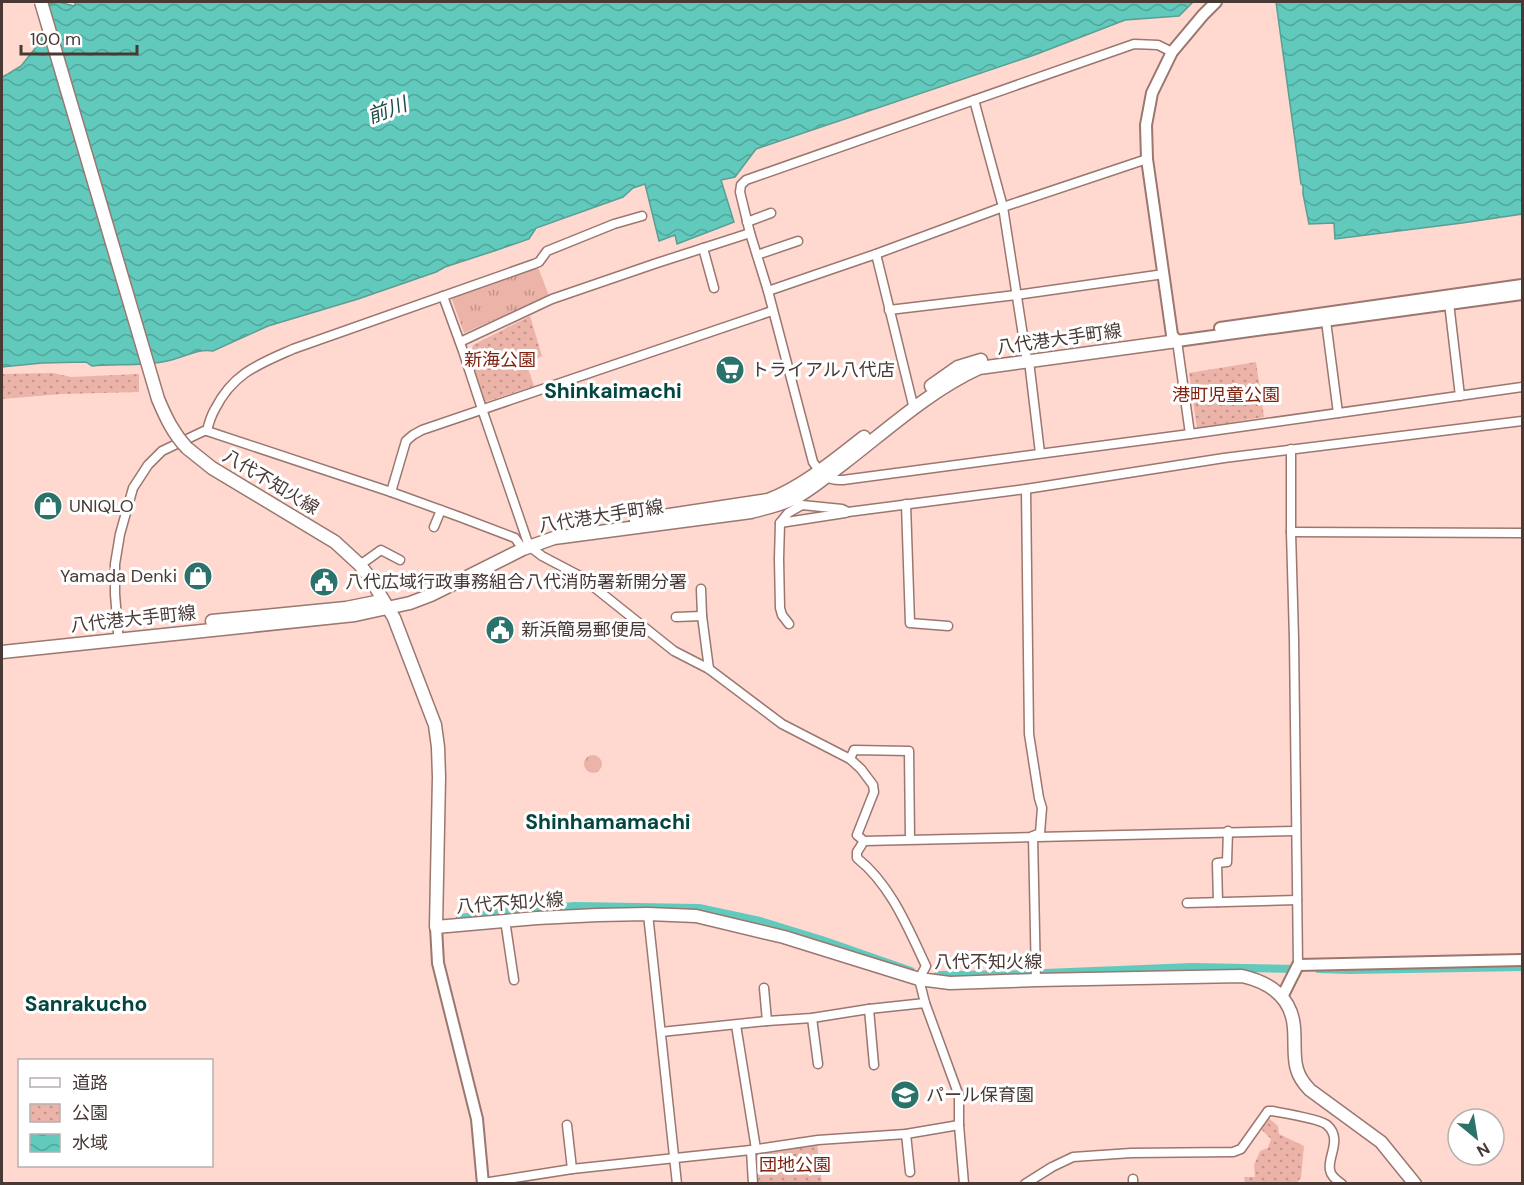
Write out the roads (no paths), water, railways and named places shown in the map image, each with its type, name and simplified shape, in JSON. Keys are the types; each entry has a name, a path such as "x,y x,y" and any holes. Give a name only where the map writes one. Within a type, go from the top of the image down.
{"main road":[{"name":"八代不知火線","path":"41,2 167,422 187,448 212,468 335,542 360,565 386,604 398,629 435,724 438,747 436,927 568,916 648,914 696,916 784,937 919,980 950,983 1242,975 1269,985 1282,997"},
{"name":"八代港大手町線","path":"2,643 355,615 386,604 410,603 431,596 551,531 768,500 786,493 822,474 958,368 979,360 1028,358 1175,338"},
{"name":"八代港大手町線","path":"525,544 554,538 751,512 799,501 822,474"},
{"name":"八代港大手町線","path":"2,651 118,635"},
{"path":"1282,997 1294,1020 1294,1060 1302,1083 1381,1142 1415,1184"}],"street":[{"path":"1190,434 1147,159 1146,125 1152,93 1172,52 1216,2"},
{"path":"1172,52 1158,45 1134,44 746,180 741,185 740,192 747,222 768,291 813,462 822,474 834,481 843,480 1522,387"},
{"path":"974,100 1003,207 1028,358 1040,453"},
{"path":"768,291 1003,207 1147,159"},
{"path":"747,222 771,213"},
{"path":"207,431 221,397 239,377 260,363 293,349 534,264 539,262 547,250 614,224 642,216"},
{"path":"460,342 552,299 750,233"},
{"path":"757,255 798,241"},
{"path":"703,248 714,288"},
{"path":"876,254 913,405"},
{"path":"889,310 1164,274"},
{"path":"1175,338 1522,285"},
{"path":"1175,338 1326,321 1522,294"},
{"path":"443,296 525,544"},
{"path":"1449,303 1460,396"},
{"path":"391,492 406,441 422,430 772,311"},
{"path":"1326,321 1338,412"},
{"path":"780,523 1026,489 1224,458 1522,421"},
{"path":"118,635 115,564 120,534 133,488 148,465 162,451 207,431 391,492 515,538 542,556 580,576 674,651 709,669 782,723 850,759 861,769 873,785 874,792 857,835 864,841 1295,831"},
{"path":"1282,997 1297,965 1291,449"},
{"path":"1026,489 1029,734 1042,808 1040,833 1033,836"},
{"path":"789,624 780,608 778,559 780,523 799,501 848,512"},
{"path":"906,504 910,623 948,626"},
{"path":"434,527 441,510"},
{"path":"1291,532 1522,533"},
{"path":"360,565 381,550 400,560"},
{"path":"701,589 709,669"},
{"path":"676,617 702,616"},
{"path":"850,759 854,750 909,751 910,839"},
{"path":"1218,902 1217,863 1227,862 1228,831"},
{"path":"1033,836 1036,980"},
{"path":"864,841 856,852 857,858 868,867 893,900 926,966 919,980 925,1003 959,1096 964,1184"},
{"path":"1187,903 1297,900"},
{"path":"648,914 677,1184"},
{"path":"506,920 514,980"},
{"path":"436,927 438,963 477,1119 483,1183 572,1169 819,1140 906,1134 959,1125"},
{"path":"1297,965 1522,960"},
{"path":"764,988 767,1021"},
{"path":"661,1032 812,1018 925,1003"},
{"path":"869,1009 874,1065"},
{"path":"812,1018 818,1064"},
{"path":"736,1024 753,1149 753,1184"},
{"path":"1025,1184 1073,1157 1131,1153 1233,1152 1241,1149 1268,1112 1272,1111 1326,1123 1335,1141 1329,1170 1342,1184"},
{"path":"567,1125 572,1169"},
{"path":"906,1134 910,1172"}],"water":[{"name":"前川","path":"59,2 74,6 76,2 1193,2 1179,16 1125,20 1037,54 756,149 735,177 721,180 734,222 677,244 675,235 659,241 645,184 633,188 623,197 536,228 529,239 358,299 268,326 213,351 201,351 173,360 150,364 92,366 86,362 2,367 2,77 21,66 41,41 48,4"},
{"path":"1276,2 1522,2 1522,214 1335,239 1334,223 1309,224 1301,184"}],"waterway":[{"path":"460,918 575,906 699,908 760,921 911,971"},
{"path":"1045,973 1192,967 1299,969"},
{"path":"1318,969 1522,967"},
{"path":"938,975 1033,974"}],"place":[{"name":"トライアル八代店","path":"730,370"},
{"name":"UNIQLO","path":"48,506"},
{"name":"Yamada Denki","path":"198,576"},
{"name":"八代広域行政事務組合八代消防署新開分署","path":"324,582"},
{"name":"新浜簡易郵便局","path":"500,630"},
{"name":"パール保育園","path":"905,1095"}],"district":[{"name":"Shinkaimachi","path":"613,391"},
{"name":"Shinhamamachi","path":"608,822"},
{"name":"Sanrakucho","path":"86,1004"}],"park label":[{"name":"新海公園","path":"500,360"},
{"name":"港町児童公園","path":"1226,395"},
{"name":"団地公園","path":"795,1165"}]}
